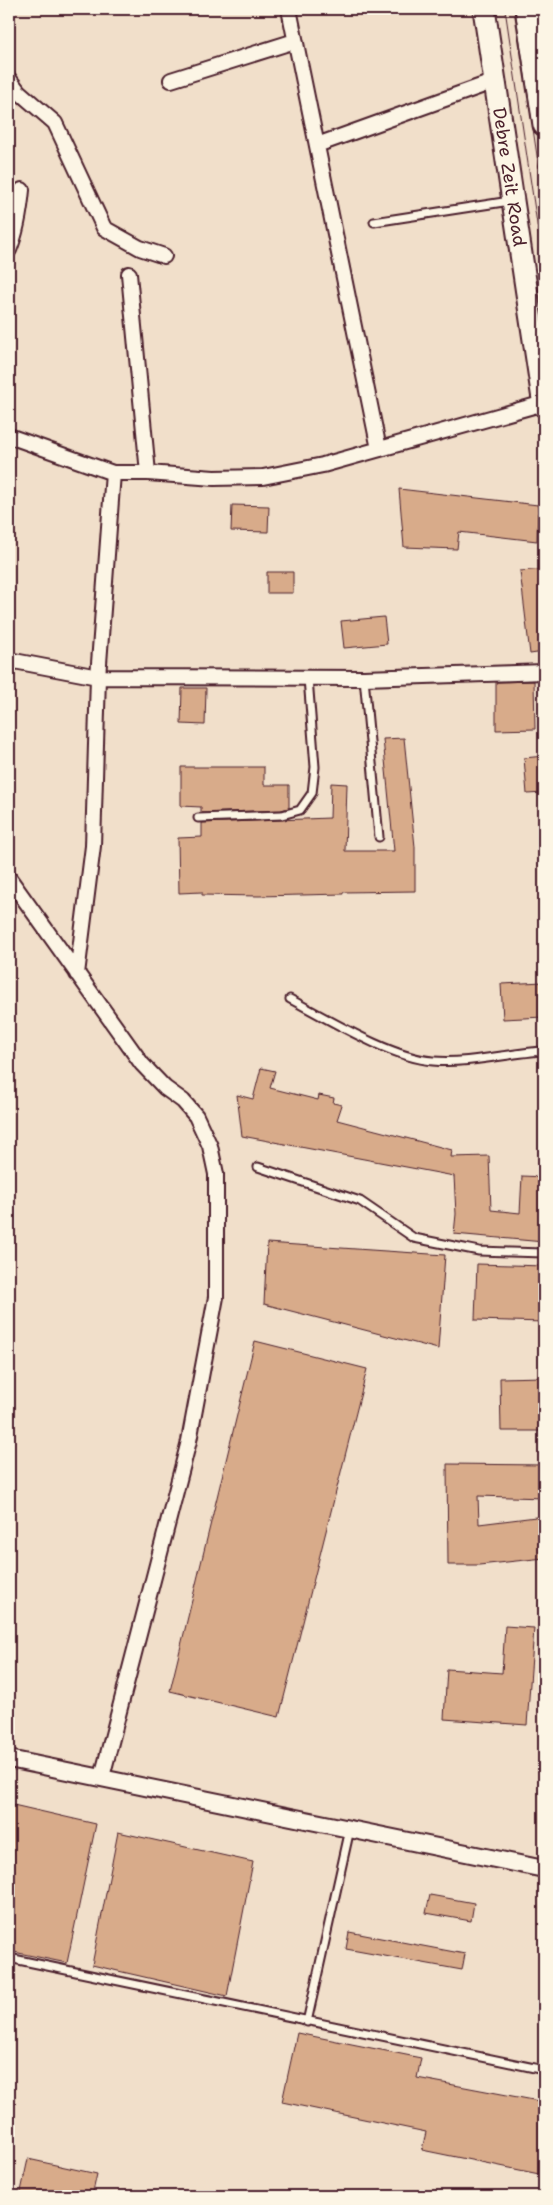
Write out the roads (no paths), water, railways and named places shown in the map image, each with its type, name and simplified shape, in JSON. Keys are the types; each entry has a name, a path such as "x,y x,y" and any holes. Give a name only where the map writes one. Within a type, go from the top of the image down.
{"main road":[{"name":"Debre Zeit Road","path":"484,9 544,404"},
{"path":"526,9 544,125"}],"street":[{"path":"289,9 379,449"},
{"path":"171,80 295,41"},
{"path":"9,79 18,91 56,124 104,228 134,245 164,256"},
{"path":"317,145 495,81"},
{"path":"9,250 14,238 22,190"},
{"path":"129,274 148,473"},
{"path":"9,436 113,473 148,473 214,478 263,477 323,466 544,404"},
{"path":"77,974 93,846 98,677 113,473"},
{"path":"9,660 98,677 364,678 544,672"},
{"path":"9,878 142,1064 165,1088 183,1101 196,1116 210,1146 216,1174 216,1297 201,1380 189,1441 102,1777"},
{"path":"9,1759 544,1869"}],"lane":[{"path":"374,222 513,201"},
{"path":"198,818 282,815 300,810 312,793 315,767 308,678"},
{"path":"364,678 379,837"},
{"path":"290,999 357,1034 402,1054 433,1061 544,1051"},
{"path":"258,1167 360,1201 414,1238 479,1251 544,1253"},
{"path":"307,2022 350,1828"},
{"path":"9,1958 307,2022 544,2070"}],"tram line":[{"path":"505,9 544,271"},
{"path":"515,9 544,202"}]}
